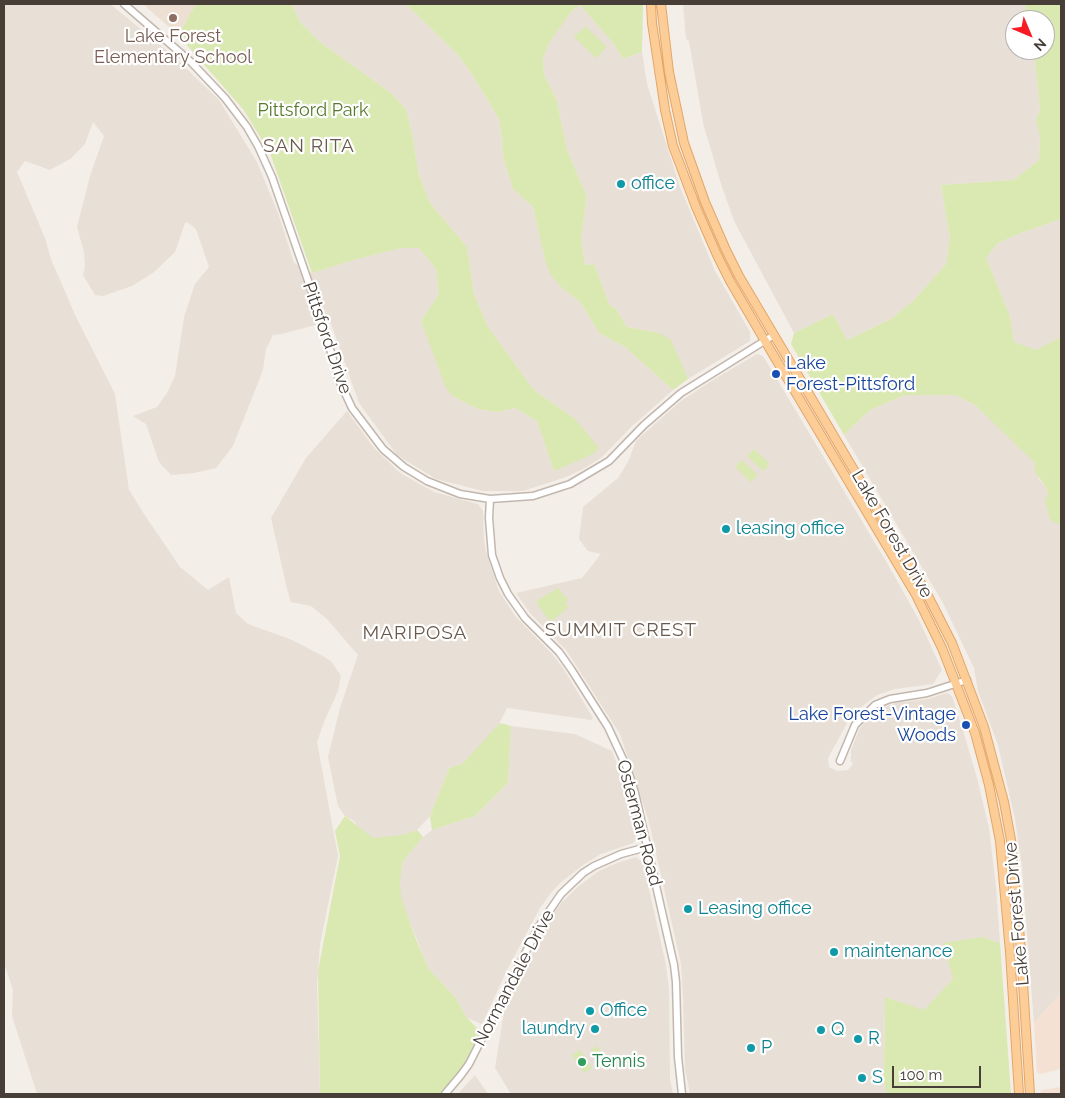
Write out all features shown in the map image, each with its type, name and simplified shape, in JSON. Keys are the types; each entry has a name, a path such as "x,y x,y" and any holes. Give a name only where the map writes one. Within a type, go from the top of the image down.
{"main road":[{"name":"Lake Forest Drive","path":"651,4 652,24 665,110 673,146 696,207 717,254 730,281 765,341 916,595 957,684 979,750 1000,841 1010,952 1019,1094"},
{"name":"Lake Forest Drive","path":"662,4 669,72 684,143 691,165 726,250 774,336 925,590 952,643 984,727 1012,840 1030,1094"},
{"path":"979,750 986,754 994,779 999,783 995,816"}],"street":[{"name":"Pittsford Drive","path":"124,4 174,46 208,79 237,113 258,146 266,161 281,201 321,318 339,380 352,408 373,437 394,459 415,475 460,494 490,499 519,498 547,493 586,476 609,460 644,425 681,393 774,336"},
{"name":"Osterman Road","path":"490,499 492,555 508,594 525,618 559,652 608,727 627,768 647,847 676,982 678,1057 682,1094"},
{"path":"840,761 855,725 875,705 890,699 927,693 967,680"},
{"name":"Normandale Drive","path":"445,1094 462,1076 539,926 561,894 582,873 594,866 621,854 647,847"}],"shaded area":[{"path":"4,4 110,4 170,53 219,100 257,162 278,213 294,263 312,273 401,248 419,248 436,269 439,294 421,321 452,396 478,409 498,412 515,408 537,421 554,471 575,419 534,390 488,327 474,294 467,247 430,203 419,175 406,109 391,93 320,42 300,22 292,4 406,4 457,54 470,71 499,119 503,157 513,189 533,207 545,260 562,288 580,302 599,333 625,347 673,390 631,427 602,457 585,468 566,477 523,491 483,491 436,479 397,455 359,403 330,321 273,335 266,349 263,370 233,446 216,468 194,473 171,475 159,462 146,424 133,416 157,407 167,393 175,376 184,317 195,284 209,267 196,229 187,222 185,223 175,252 154,272 132,286 103,296 95,295 83,275 85,267 84,252 77,227 90,176 104,136 93,122 85,144 70,159 50,170 25,161 17,172 76,317 115,394 129,490 144,514 180,567 208,590 229,577 236,613 248,624 292,640 321,655 331,661 341,676 338,691 317,742 338,856 320,944 317,984 320,1094 37,1094 12,1016 13,990 5,966 4,942"},
{"name":"Lake Forest Elementary School","path":"143,4 196,4 178,35"},
{"path":"683,4 1025,4 1026,10 1005,10 1005,60 1035,60 1040,110 1036,120 1040,136 1039,160 1014,180 941,185 950,239 946,264 913,301 891,319 847,340 833,314 794,333 734,221 703,123 689,41 686,39"},
{"path":"580,5 614,44 623,59 642,52 647,84 680,187 715,271 750,332 750,341 688,379 659,333 627,327 616,309 609,304 594,264 585,265 581,239 587,197 567,150 557,101 544,74 543,58 549,43 559,28 571,12"},
{"path":"1061,219 1061,337 1036,351 1014,342 1010,316 986,258 998,243"},
{"path":"757,354 763,356 887,563 919,620 942,670 933,684 895,689 877,695 852,714 828,758 829,767 837,771 848,770 853,764 851,761 851,750 859,730 866,720 880,709 895,703 928,699 947,693 952,696 960,721 989,828 1000,943 982,937 953,979 924,1011 885,997 884,1082 887,1094 690,1094 685,1069 681,964 649,822 620,734 566,650 530,613 516,593 582,578 601,554 588,551 579,539 583,507 618,478 628,462 636,441 657,422 681,401"},
{"path":"905,395 955,395 975,405 989,418 1022,402 1039,479 1046,487 1055,523 1061,525 1061,993 1034,1023 1022,867 1015,819 998,745 978,691 974,668 943,603 844,435 870,410"},
{"path":"347,411 374,448 400,473 434,492 478,504 483,511 486,552 499,591 515,616 563,668 593,718 591,720 507,708 494,734 462,764 449,768 430,816 417,830 386,838 373,838 360,829 354,821 345,816 338,806 328,757 340,708 358,655 327,619 311,606 291,602 271,518 306,458"},
{"path":"511,726 575,734 612,751 625,785 637,839 633,843 601,854 583,865 560,883 550,894 540,908 508,968 482,1024 467,1018 455,997 429,969 398,889 403,861 423,837 432,830 475,816 508,783"},
{"path":"636,857 643,862 666,965 669,989 670,1080 673,1094 511,1094 495,1068 504,1012 549,919 562,902 599,871"},
{"path":"1061,993 1061,1069 1040,1074 1037,1072 1034,1023"},
{"path":"475,1075 488,1094 458,1094"},
{"path":"1061,1087 1061,1094 1039,1094 1042,1090"}],"green space":[{"name":"Pittsford Park","path":"196,4 292,4 300,22 320,42 391,93 406,109 419,175 430,203 467,247 474,294 488,327 534,390 575,419 599,448 593,454 554,471 537,421 515,408 498,412 478,409 452,396 446,388 421,321 439,294 436,269 419,248 401,248 312,273 270,153 243,109 178,35"},
{"path":"406,4 643,4 642,52 623,59 614,44 580,5 571,12 549,43 543,58 544,74 557,101 567,150 587,197 581,239 585,265 594,264 609,304 616,309 627,327 659,333 671,340 688,379 673,390 625,347 599,333 580,302 562,288 551,275 545,260 533,207 513,189 503,157 499,119 470,71 457,54"},
{"path":"1025,4 1061,4 1061,219 998,243 986,258 1010,316 1014,342 1036,350 1061,337 1061,525 1050,519 1045,502 1048,494 1046,487 1035,472 1035,463 975,405 955,395 905,395 870,410 844,435 791,344 794,333 833,314 847,340 891,319 913,301 946,264 950,239 941,185 1014,180 1039,160 1040,136 1036,120 1040,110 1035,60 1055,60 1055,10 1026,10"},
{"path":"585,26 607,47 596,58 574,37"},
{"path":"754,449 770,464 763,471 747,456"},
{"path":"742,460 758,475 751,482 735,467"},
{"path":"558,588 568,600 565,603 569,607 550,622 537,603 538,600"},
{"path":"500,723 511,726 508,783 475,816 432,830 430,816 449,768 462,764"},
{"path":"345,816 373,838 403,835 417,830 423,837 403,861 400,880 401,897 429,969 455,997 467,1018 484,1035 449,1090 443,1094 320,1094 318,971 340,856 335,831"},
{"path":"982,937 1000,943 1011,1094 887,1094 884,1082 885,997 924,1010 953,979 943,943"},
{"path":"597,1046 605,1059 599,1063 591,1050"},
{"name":"Tennis","path":"580,1050 592,1068 584,1073 572,1055"}],"place":[{"name":"Lake Forest Elementary School","path":"173,18"},
{"name":"office","path":"621,184"},
{"name":"Lake Forest-Pittsford","path":"776,374"},
{"name":"leasing office","path":"726,529"},
{"name":"Lake Forest-Vintage Woods","path":"966,725"},
{"name":"Leasing office","path":"688,909"},
{"name":"maintenance","path":"834,952"},
{"name":"Office","path":"590,1011"},
{"name":"laundry","path":"595,1029"},
{"name":"Q","path":"821,1030"},
{"name":"R","path":"858,1039"},
{"name":"P","path":"751,1048"},
{"name":"Tennis","path":"582,1062"},
{"name":"S","path":"862,1078"}],"district":[{"name":"SAN RITA","path":"309,146"},
{"name":"SUMMIT CREST","path":"621,630"},
{"name":"MARIPOSA","path":"415,633"}]}
